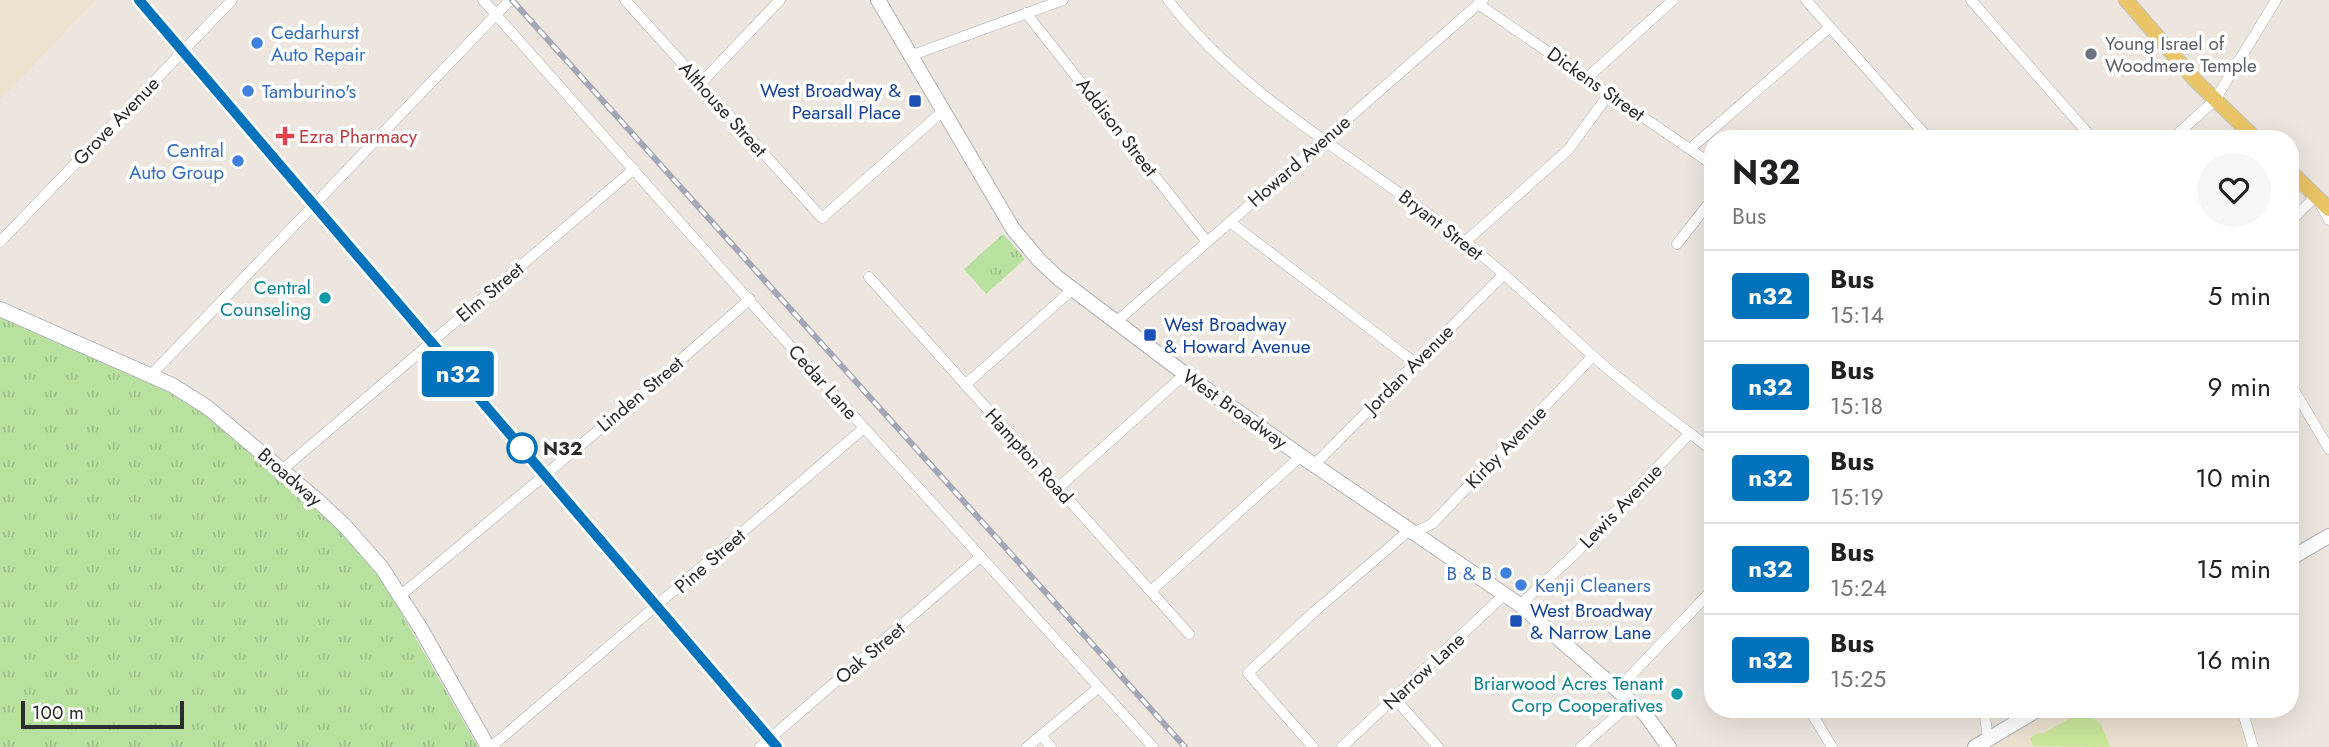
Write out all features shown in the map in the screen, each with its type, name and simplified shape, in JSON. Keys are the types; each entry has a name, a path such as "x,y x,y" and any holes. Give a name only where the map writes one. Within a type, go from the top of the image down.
{"main road":[{"path":"139,0 657,607 769,744"},
{"name":"West Broadway","path":"878,0 1013,229 1039,260 1185,374 1520,605 1645,714 1670,747"},
{"path":"2126,0 2215,100 2247,130"},
{"path":"2299,180 2329,209"},
{"name":"Broadway","path":"0,309 151,375 207,407 344,525 382,568 401,595 490,747"},
{"path":"2299,553 2329,536"},
{"path":"1975,747 2024,718"}],"street":[{"name":"Grove Avenue","path":"0,242 232,0"},
{"name":"Cedar Lane","path":"483,0 864,428 1153,747"},
{"path":"151,375 510,0"},
{"name":"Althouse Street","path":"625,0 822,218 943,111"},
{"path":"700,84 780,0"},
{"path":"910,55 1063,0"},
{"name":"Bryant Street","path":"1168,0 1220,57 1273,102 1465,242 1593,356 1704,444"},
{"path":"1587,78 1673,0"},
{"path":"1806,0 1921,130"},
{"path":"1971,0 2085,130"},
{"path":"2182,130 2215,100 2276,0"},
{"name":"Howard Avenue","path":"1116,322 1480,2"},
{"name":"Dickens Street","path":"1480,2 1704,159"},
{"name":"Addison Street","path":"1027,13 1207,242"},
{"path":"1712,130 1829,27"},
{"path":"1465,242 1568,150 1609,94"},
{"path":"1690,149 1704,137"},
{"name":"Elm Street","path":"282,470 634,169"},
{"path":"2299,212 2316,196 2329,220"},
{"path":"1677,244 1704,210"},
{"path":"1230,222 1415,363"},
{"name":"Jordan Avenue","path":"1315,464 1504,274"},
{"name":"Hampton Road","path":"869,277 1189,634"},
{"path":"965,385 1073,289"},
{"name":"Linden Street","path":"401,595 642,394 750,299"},
{"name":"Kirby Avenue","path":"1313,747 1248,673 1406,533 1432,524 1593,356"},
{"path":"1058,488 1185,374"},
{"path":"2299,398 2329,449"},
{"name":"Pine Street","path":"490,747 864,428"},
{"name":"Lewis Avenue","path":"1520,605 1577,552 1690,433"},
{"path":"1151,592 1301,456"},
{"name":"Oak Street","path":"769,744 980,557"},
{"name":"Narrow Lane","path":"1342,747 1505,594"},
{"path":"1618,689 1704,598"},
{"path":"1027,747 1098,688"},
{"path":"1395,699 1438,747"},
{"path":"1581,747 1632,702"},
{"path":"1814,718 1832,747"},
{"path":"1985,718 1988,739"},
{"path":"2245,718 2253,747"},
{"path":"1041,735 1051,747"}],"shaded area":[{"path":"0,0 96,0 0,100"},
{"path":"2036,718 2238,718 2246,747 1988,747"}],"green space":[{"path":"1003,234 1025,259 986,294 964,269"},
{"path":"0,310 169,385 206,410 344,530 376,569 478,747 0,747"},
{"path":"2071,718 2092,718 2102,726 2110,747 2033,746 2030,738 2038,733 2042,734"}],"railway":[{"path":"512,0 1185,747"}],"bus line":[{"name":"n32","path":"139,0 777,747"}],"place":[{"name":"Cedarhurst Auto Repair","path":"257,43"},
{"name":"Young Israel of Woodmere Temple","path":"2091,54"},
{"name":"Tamburino's","path":"248,91"},
{"name":"West Broadway & Pearsall Place","path":"915,101"},
{"name":"Ezra Pharmacy","path":"285,136"},
{"name":"Central Auto Group","path":"238,161"},
{"name":"Central Counseling","path":"325,298"},
{"name":"West Broadway & Howard Avenue","path":"1150,335"},
{"name":"N32","path":"522,448"},
{"name":"B & B","path":"1506,573"},
{"name":"Kenji Cleaners","path":"1521,585"},
{"name":"West Broadway & Narrow Lane","path":"1516,621"},
{"name":"Briarwood Acres Tenant Corp Cooperatives","path":"1677,694"}]}
